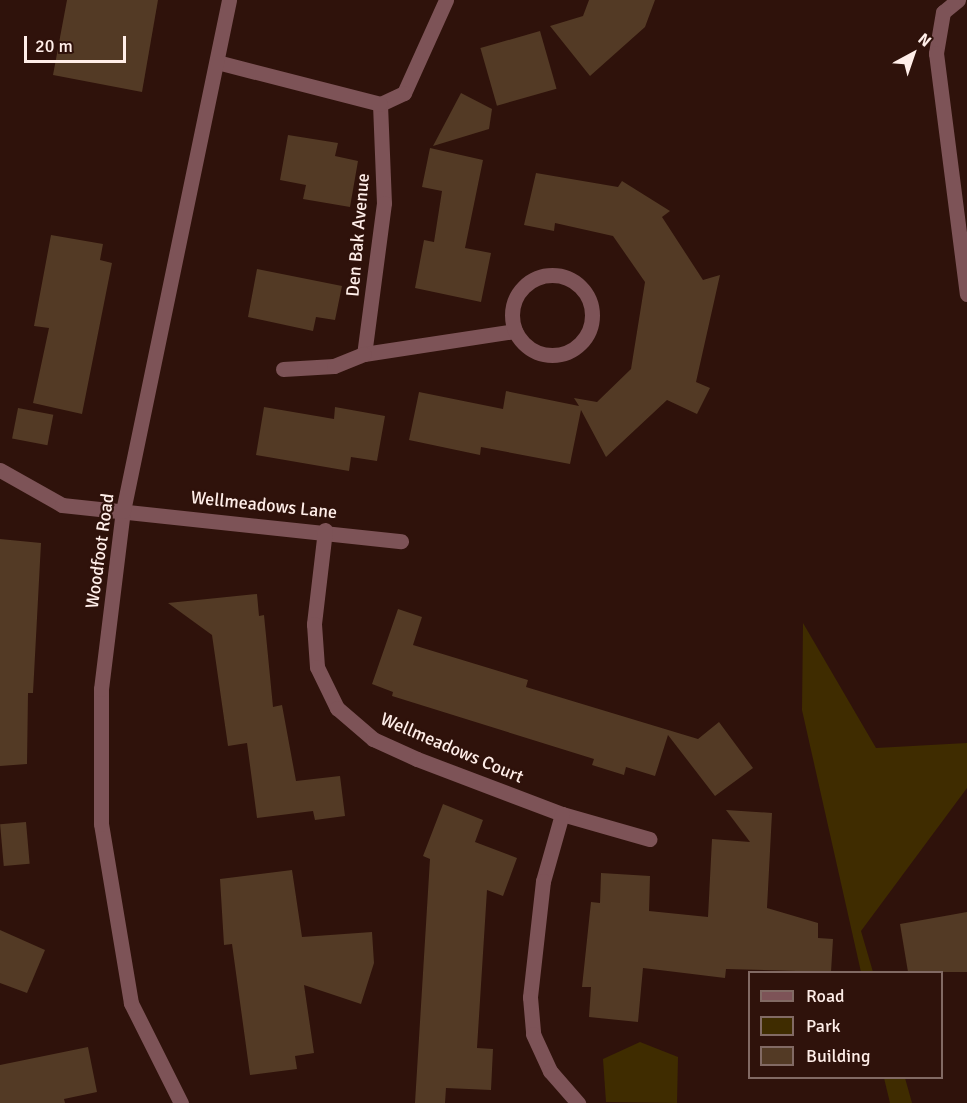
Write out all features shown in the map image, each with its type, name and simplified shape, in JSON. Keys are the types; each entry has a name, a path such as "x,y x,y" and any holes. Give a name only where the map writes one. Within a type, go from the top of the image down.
{"street":[{"name":"Woodfoot Road","path":"181,1103 131,1003 101,824 101,689 123,510 229,0"},
{"path":"217,62 380,104 404,93 446,0"},
{"path":"958,0 943,12 936,53 967,294"},
{"name":"Den Bak Avenue","path":"364,354 384,203 380,104"},
{"path":"561,277 587,296 591,308 588,333 570,351 544,355 532,350 515,331 513,305 529,283 561,277"},
{"path":"283,369 334,366 364,354 515,331"},
{"name":"Wellmeadows Lane","path":"0,470 62,505 325,530 401,541"},
{"name":"Wellmeadows Court","path":"325,530 314,624 316,656 337,708 373,739 562,814 649,839"},
{"path":"562,814 543,881 530,997 533,1034 550,1071 578,1103"}],"green space":[{"path":"803,623 876,748 967,743 967,788 861,931 873,971 861,971 802,710"},
{"path":"640,1042 678,1057 677,1103 606,1102 603,1059"},
{"path":"884,1079 905,1079 912,1103 890,1103"}],"building":[{"path":"67,0 158,0 142,92 53,75"},
{"path":"589,0 655,0 645,27 590,76 550,26 583,16"},
{"path":"540,31 557,89 497,106 480,48"},
{"path":"461,93 492,109 489,129 433,146"},
{"path":"288,135 338,143 335,156 358,161 350,207 303,199 306,185 280,180"},
{"path":"430,148 483,160 465,248 491,253 481,302 415,288 424,240 434,242 442,191 422,187"},
{"path":"536,173 618,187 622,181 670,211 662,217 703,280 720,275 696,382 710,388 697,414 667,400 606,457 581,410 570,464 481,447 480,455 409,440 419,392 503,409 506,391 579,406 574,398 597,402 631,369 645,282 613,236 555,223 554,231 524,225"},
{"path":"51,235 103,244 100,260 112,263 82,414 33,403 49,328 34,326"},
{"path":"257,269 342,286 335,320 316,317 313,331 248,317"},
{"path":"264,407 334,419 335,407 385,416 377,461 351,457 349,471 256,455"},
{"path":"18,408 53,415 47,445 12,438"},
{"path":"0,539 41,543 33,693 28,693 27,764 0,766"},
{"path":"257,594 259,616 264,615 273,707 282,705 296,781 340,776 345,816 315,820 313,811 257,818 247,743 228,746 212,635 168,603"},
{"path":"398,609 422,617 413,645 528,680 526,687 698,739 719,722 753,768 715,796 668,735 655,776 626,767 624,775 592,765 594,759 392,696 393,692 372,684"},
{"path":"443,804 483,820 475,842 517,858 503,896 487,890 477,1048 493,1049 491,1090 446,1088 445,1103 415,1103 430,859 423,856"},
{"path":"726,810 772,813 767,908 818,923 818,938 833,939 831,971 726,969 725,978 643,968 638,1022 589,1017 591,987 582,987 591,902 600,903 601,873 650,876 649,911 708,917 712,839 750,842"},
{"path":"26,822 30,864 4,866 0,824"},
{"path":"292,870 302,937 372,932 374,963 361,1004 304,985 314,1053 295,1056 297,1069 250,1075 232,944 224,945 220,879"},
{"path":"967,912 967,972 908,971 900,924"},
{"path":"0,930 45,950 27,993 0,983"},
{"path":"88,1047 97,1092 64,1099 65,1103 0,1103 0,1065"}]}
